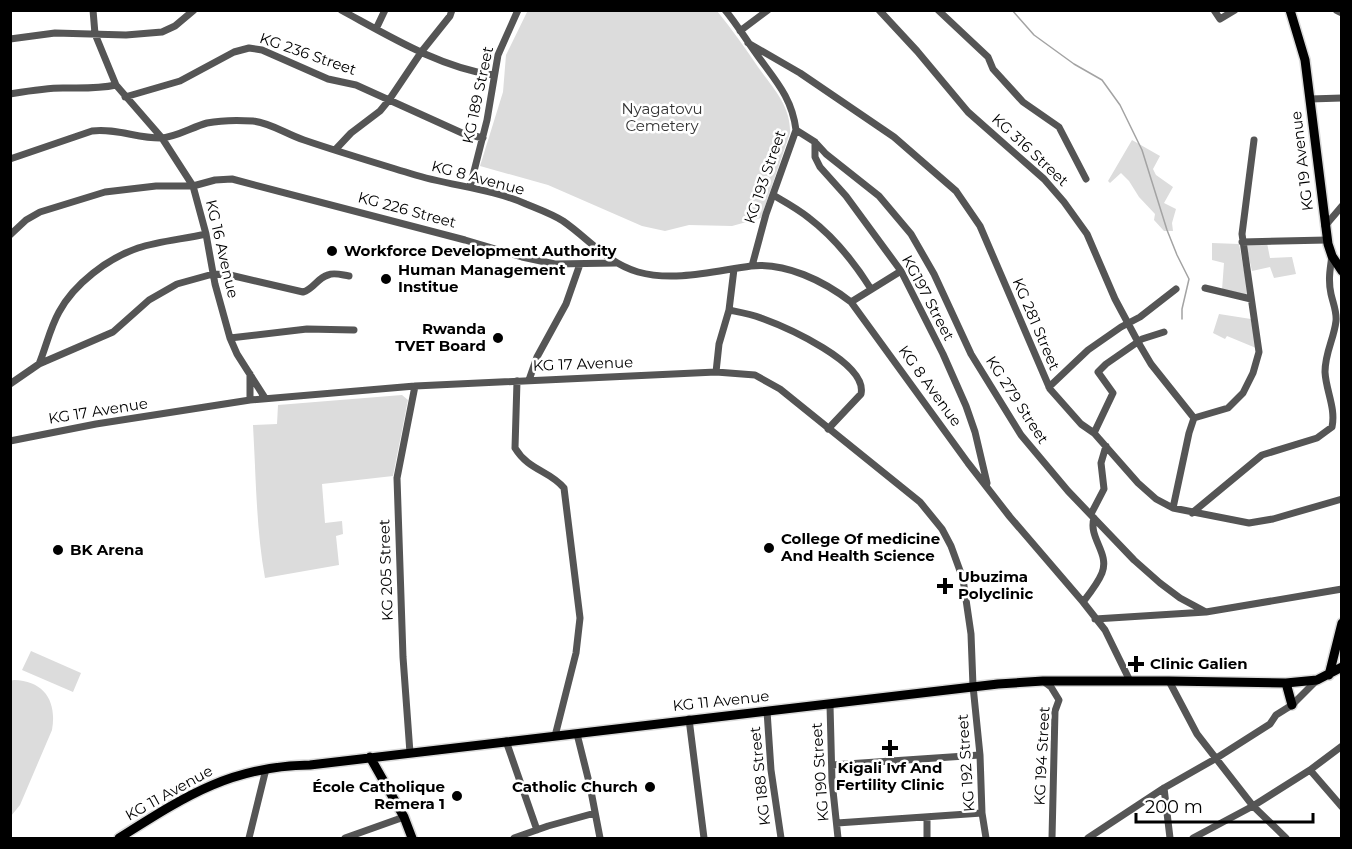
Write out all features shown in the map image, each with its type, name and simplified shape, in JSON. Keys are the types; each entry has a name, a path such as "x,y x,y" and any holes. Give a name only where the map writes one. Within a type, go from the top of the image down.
{"main road":[{"name":"KG 19 Avenue","path":"1290,10 1305,60 1327,240 1332,256 1341,271"},
{"path":"1329,675 1341,623"},
{"name":"KG 11 Avenue","path":"119,838 201,789 225,779 266,769 689,719 830,705 973,686 1044,681 1286,683 1317,680 1341,667"},
{"path":"1286,683 1292,705"},
{"path":"370,758 404,817 412,838"}],"street":[{"name":"KG 16 Avenue","path":"93,10 95,34 116,85 124,98 135,106 162,138 193,186 230,338 237,354 265,398"},
{"path":"10,39 55,33 144,34 162,32 175,26 194,10"},
{"path":"341,10 376,29 457,66 493,75"},
{"path":"376,29 385,10"},
{"path":"335,150 351,133 380,111 390,100 452,10"},
{"name":"KG 189 Street","path":"470,187 483,138 498,55 518,10"},
{"name":"KG 193 Street","path":"724,10 772,74 784,93 795,118 796,130 773,195 752,266"},
{"path":"740,31 768,10"},
{"name":"KG 316 Street","path":"879,10 968,112 1044,178 1082,225 1138,342 1151,364 1194,418"},
{"path":"938,10 988,57 993,69 1023,102 1059,127 1086,179"},
{"path":"1214,10 1220,19 1235,10"},
{"path":"1336,10 1341,13"},
{"name":"KG 281 Street","path":"748,42 800,73 894,137 956,191 980,226 1049,387 1068,410 1156,499 1173,508 1192,513 1249,523 1273,519 1341,499"},
{"name":"KG 236 Street","path":"124,98 180,81 234,52 249,48 262,50 314,73 356,85 462,133 483,138"},
{"path":"10,94 30,90 91,89 116,85"},
{"path":"1310,99 1341,98"},
{"name":"KG 8 Avenue","path":"10,159 92,131 102,130 162,138 208,123 243,121 273,127 300,139 414,175 513,199 562,220 599,252 616,263 639,272 681,276 752,266 768,266 804,275 832,288 851,302 968,463 1105,630 1130,681"},
{"name":"KG 279 Street","path":"796,130 815,142 826,154 879,196 911,234 934,274 971,354 1022,435 1054,475 1134,560 1160,584 1206,612"},
{"path":"1173,508 1194,418 1228,408 1243,393 1253,373 1259,352 1242,242 1254,140"},
{"name":"KG197 Street","path":"815,142 815,157 820,167 846,196 901,271 966,406 975,432 987,484"},
{"name":"KG 226 Street","path":"10,235 26,220 40,212 105,192 156,186 193,186 215,180 232,179 522,257 555,264 616,263"},
{"path":"773,195 808,217 831,237 855,265 871,289"},
{"path":"1325,226 1341,206"},
{"path":"39,364 58,312 75,290 93,274 139,248 206,234"},
{"path":"1242,242 1327,240"},
{"path":"1192,513 1262,455 1317,438 1332,427 1333,409 1325,374 1326,354 1336,322 1335,307 1330,292 1329,271 1332,256"},
{"path":"529,380 537,357 566,304 580,264"},
{"path":"716,372 719,344 729,310 734,269"},
{"path":"851,302 901,271"},
{"path":"10,384 39,364 113,332 149,300 177,284 213,274 230,275 303,292 310,290 319,280 331,273 349,276"},
{"path":"1204,288 1251,299"},
{"path":"1049,387 1088,350 1176,289"},
{"path":"729,310 769,321 824,348 849,365 860,379 863,388 861,394 828,429"},
{"path":"230,338 307,329 354,330"},
{"path":"1094,434 1113,393 1098,372 1138,342 1164,332"},
{"name":"KG 17 Avenue","path":"10,441 96,424 265,398 529,380 716,372 755,375 766,380 920,502 942,529 963,579 971,634 973,686"},
{"path":"250,374 250,400"},
{"path":"518,381 515,448 529,465 548,475 564,488 567,493 568,520 572,535 580,618 578,639 555,736"},
{"name":"KG 205 Street","path":"410,753 403,657 397,478 415,386"},
{"path":"1083,602 1099,580 1104,566 1101,548 1092,529 1093,516 1104,489 1101,463 1106,446"},
{"path":"1095,619 1206,612 1341,590"},
{"path":"1092,837 1164,788 1270,724 1276,715 1292,705 1317,680"},
{"name":"KG 194 Street","path":"1044,681 1059,700 1055,711 1052,838"},
{"path":"1169,681 1193,727 1215,759 1252,806 1286,838"},
{"name":"KG 192 Street","path":"973,686 981,755 982,813 986,838"},
{"name":"KG 190 Street","path":"830,705 838,838"},
{"name":"KG 188 Street","path":"767,711 771,770 781,838"},
{"path":"689,719 704,838"},
{"path":"577,734 600,838"},
{"path":"506,741 537,830"},
{"path":"1193,838 1252,806 1310,770 1341,746"},
{"path":"832,765 981,755"},
{"path":"249,838 266,769"},
{"path":"1310,770 1341,807"},
{"path":"1164,788 1170,838"},
{"path":"514,838 595,813"},
{"path":"837,823 982,813"},
{"path":"345,838 404,817"},
{"path":"927,818 927,838"}],"green space":[{"name":"Nyagatovu Cemetery","path":"528,10 717,11 780,98 790,123 790,133 761,218 732,226 689,225 665,231 642,226 548,185 480,166 503,92 506,55"},
{"path":"1132,140 1160,156 1153,169 1156,175 1173,187 1164,203 1176,209 1172,223 1173,231 1164,231 1154,220 1155,214 1121,173 1110,183 1108,181"},
{"path":"1212,243 1239,244 1249,297 1222,290 1224,263 1212,260"},
{"path":"1267,243 1270,258 1292,257 1296,274 1274,278 1270,267 1252,271 1246,245"},
{"path":"1219,314 1251,319 1256,348 1213,333"},
{"path":"402,395 408,400 393,476 322,484 325,523 342,521 343,534 336,536 339,565 265,578 258,521 253,425 277,424 278,405"},
{"path":"31,651 81,673 73,692 22,670"},
{"path":"10,681 34,684 41,689 50,702 53,720 52,730 20,805 11,816"}],"waterway":[{"path":"1012,10 1034,35 1074,64 1102,80 1120,105 1142,150 1167,230 1189,279 1182,319"}],"place":[{"name":"Workforce Development Authority","path":"332,251"},
{"name":"Human Management Institue","path":"386,279"},
{"name":"Rwanda TVET Board","path":"498,338"},
{"name":"College Of medicine And Health Science","path":"769,548"},
{"name":"BK Arena","path":"58,550"},
{"name":"Ubuzima Polyclinic","path":"945,586"},
{"name":"Clinic Galien","path":"1136,664"},
{"name":"Kigali Ivf And Fertility Clinic","path":"890,748"},
{"name":"Catholic Church","path":"650,787"},
{"name":"École Catholique Remera 1","path":"457,796"}]}
